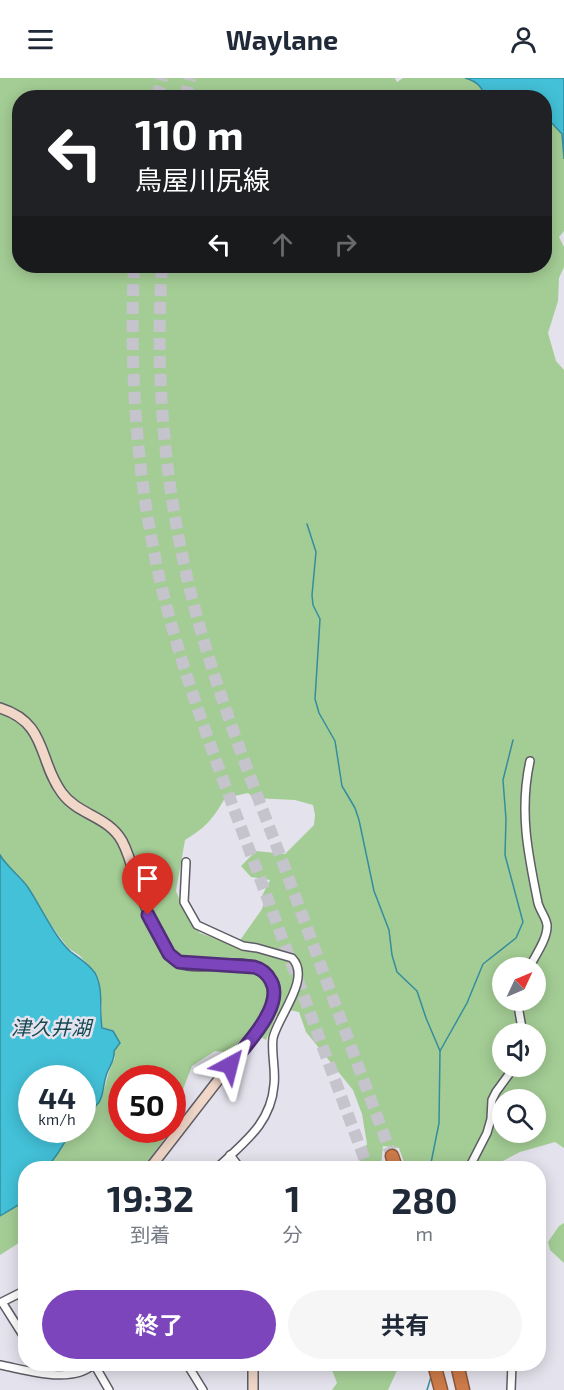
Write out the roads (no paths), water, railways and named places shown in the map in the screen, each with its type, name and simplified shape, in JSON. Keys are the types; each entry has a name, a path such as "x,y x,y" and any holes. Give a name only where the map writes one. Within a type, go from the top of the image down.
{"highway":[{"path":"392,1156 394,1161"},
{"path":"436,1371 441,1390"},
{"path":"459,1371 463,1390"}],"main road":[{"path":"0,708 18,716 33,730 58,788 68,800 104,821 118,835 127,853 148,915 172,957 183,964 236,965 257,968 266,974 274,988 271,1009 257,1030 155,1161"},
{"path":"253,1371 253,1390"}],"street":[{"path":"530,761 525,785 524,813 528,856 539,906 547,926 534,957"},
{"path":"186,862 184,902 197,925 243,946 292,958 298,968 296,989 273,1038 274,1088 268,1114 257,1131 224,1161"},
{"path":"473,1161 487,1133 492,1100 507,1077"},
{"path":"230,1155 235,1161"},
{"path":"18,1294 2,1302 18,1327"},
{"path":"0,1365 18,1368"},
{"path":"33,1371 69,1376 84,1371"},
{"path":"98,1371 109,1390"},
{"path":"191,1371 203,1390"},
{"path":"511,1390 512,1371"}],"water":[{"path":"465,78 564,78 564,159 562,134 552,123 552,90 482,90"},
{"name":"津久井湖","path":"0,855 27,886 65,946 95,973 100,993 102,1028 113,1031 120,1043 114,1051 111,1065 108,1065 101,1097 96,1106 96,1065 18,1065 18,1143 64,1143 52,1161 18,1161 18,1205 0,1216"}],"waterway":[{"path":"307,524 316,552 312,595 313,605 320,619 315,699 319,713 335,741 342,786 359,820 374,891 389,930 397,972 417,991 440,1051"},
{"path":"431,1161 439,1123 440,1051 467,1003 483,964 516,938 523,922 505,855 506,819 503,780 513,740"},
{"path":"427,1390 431,1377"}],"tunnel":[{"path":"159,90 162,78"},
{"path":"187,90 190,78"},
{"path":"134,273 133,347 137,428 146,509 162,589 180,655 213,753 365,1161"},
{"path":"162,273 160,354 165,442 177,530 197,617 237,741 392,1156"}]}
